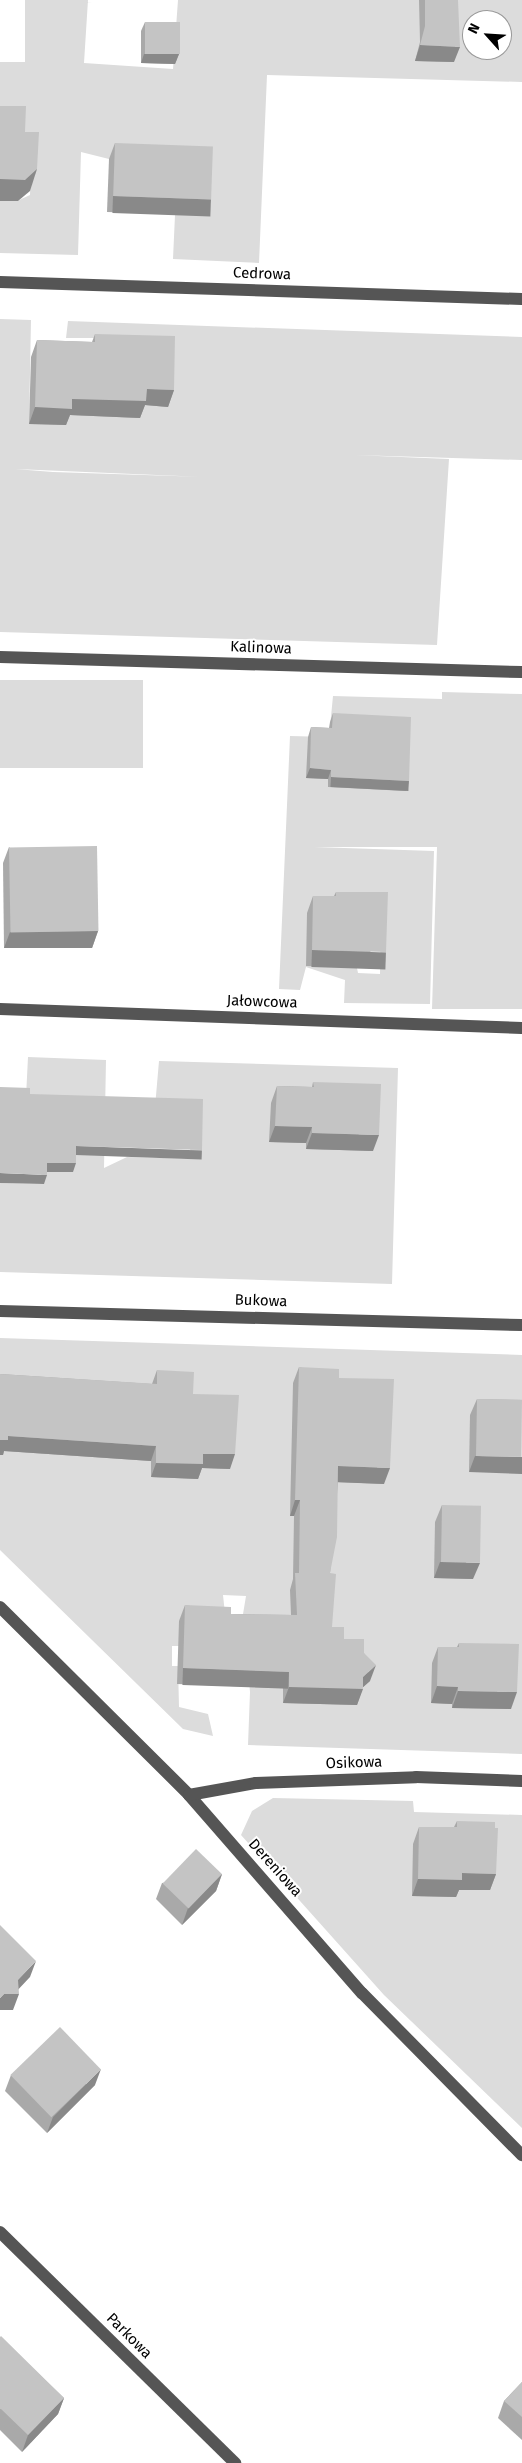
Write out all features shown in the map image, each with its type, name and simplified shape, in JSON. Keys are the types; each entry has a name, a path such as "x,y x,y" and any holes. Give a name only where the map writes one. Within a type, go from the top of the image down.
{"street":[{"name":"Cedrowa","path":"0,282 522,299"},
{"name":"Kalinowa","path":"0,656 522,672"},
{"name":"Jałowcowa","path":"0,1009 522,1028"},
{"name":"Bukowa","path":"0,1311 522,1325"},
{"name":"Dereniowa","path":"0,1607 188,1795 362,1993 522,2155"},
{"name":"Osikowa","path":"188,1795 256,1783 416,1776 522,1781"},
{"name":"Parkowa","path":"0,2232 235,2463"}],"shaded area":[{"path":"25,0 88,0 84,63 173,69 178,0 522,0 522,82 267,75 259,263 173,259 175,215 205,215 109,159 81,152 78,255 0,253 0,197 17,201 30,195 31,153 0,127 0,62 25,62"},
{"path":"0,319 31,320 29,424 66,425 66,408 141,405 169,353 171,338 66,338 68,321 522,337 522,460 354,455 449,459 437,645 0,632","holes":["15,469 201,477 53,472"]},
{"path":"0,680 143,680 143,768 0,768"},
{"path":"442,692 522,694 522,1009 432,1009 437,847 314,847 434,851 430,1004 344,1003 345,980 306,967 300,990 279,989 290,736 329,737 333,696 442,699","holes":["381,909 380,974 358,973 357,968"]},
{"path":"28,1057 106,1060 104,1168 127,1157 198,1159 155,1107 159,1061 398,1068 392,1284 0,1272 0,1183 43,1184 26,1097"},
{"path":"0,1338 522,1355 522,1754 248,1745 250,1692 243,1614 246,1596 223,1595 226,1623 179,1646 172,1646 172,1666 178,1666 179,1707 208,1714 213,1736 183,1729 0,1550"},
{"path":"273,1798 413,1801 414,1812 522,1815 522,2128 384,1995 241,1835 252,1811"}],"building":[{"path":"425,0 458,0 460,47 420,45 425,26"},
{"path":"145,22 180,22 180,54 145,54"},
{"path":"0,106 26,106 25,132 39,132 37,169 25,180 0,179"},
{"path":"115,143 213,146 211,199 113,196"},
{"path":"95,334 175,336 174,390 147,389 146,401 72,399 72,409 35,407 37,340 95,342"},
{"path":"333,713 411,717 409,781 331,777 331,770 310,768 311,727 332,728"},
{"path":"97,846 98,931 10,933 9,848"},
{"path":"336,892 388,892 386,952 312,950 313,896 336,896"},
{"path":"313,1082 381,1084 379,1135 312,1133 312,1127 275,1126 277,1086 314,1087"},
{"path":"0,1087 30,1088 30,1094 203,1099 202,1150 76,1146 76,1163 47,1163 47,1175 0,1173"},
{"path":"299,1367 339,1369 339,1378 394,1379 390,1468 338,1466 337,1537 330,1573 336,1574 332,1627 344,1627 344,1639 364,1639 364,1653 376,1665 363,1677 363,1689 289,1687 289,1672 183,1668 185,1605 231,1607 231,1614 297,1615 295,1573 299,1573 300,1500 295,1500"},
{"path":"157,1370 194,1372 193,1394 239,1395 235,1454 203,1454 203,1464 156,1463 156,1446 8,1436 8,1440 0,1440 0,1374 157,1384"},
{"path":"477,1399 522,1400 521,1457 476,1456"},
{"path":"442,1505 481,1506 480,1563 441,1562"},
{"path":"459,1643 519,1644 517,1692 458,1691 458,1687 437,1686 438,1647 459,1647"},
{"path":"457,1821 495,1822 495,1828 498,1828 496,1874 462,1873 462,1880 418,1879 419,1827 457,1827"},
{"path":"196,1849 222,1874 189,1909 163,1884"},
{"path":"0,1925 36,1961 18,1980 19,1994 4,1994 0,1998"},
{"path":"60,2027 101,2069 51,2117 10,2075"},
{"path":"1,2336 64,2398 28,2435 0,2409"},
{"path":"522,2382 522,2417 504,2401"}]}
